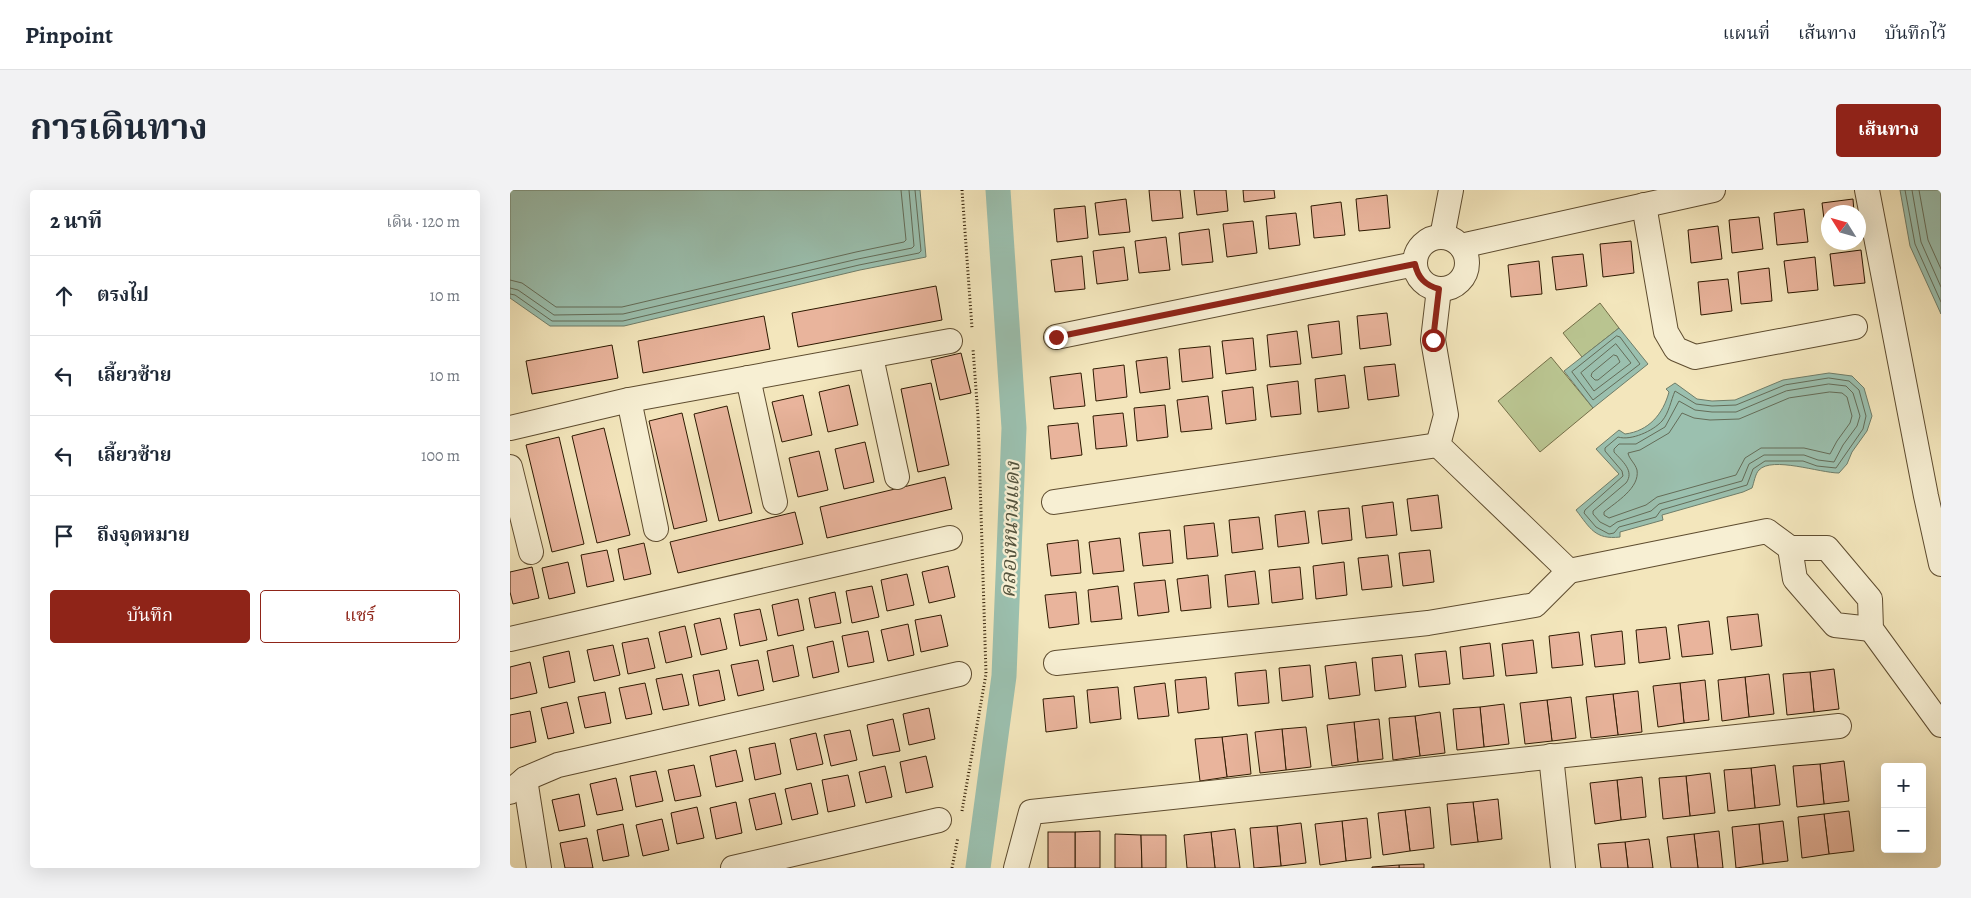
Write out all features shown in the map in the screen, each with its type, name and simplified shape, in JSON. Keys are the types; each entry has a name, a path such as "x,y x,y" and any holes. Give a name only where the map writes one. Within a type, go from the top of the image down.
{"street":[{"path":"1451,190 1451,242 1466,255 1467,264 1466,272 1462,279 1455,285 1439,289 1431,287 1420,278 1415,264 1416,256 1422,246 1430,239 1451,242 1644,206 1713,190"},
{"path":"1867,190 1926,496 1941,564"},
{"path":"1644,206 1666,332 1676,349 1695,357 1855,327"},
{"path":"1056,337 1415,264"},
{"path":"1438,445 1446,415 1433,340 1439,289"},
{"path":"510,428 629,400 950,342"},
{"path":"871,357 897,477"},
{"path":"748,378 775,502"},
{"path":"629,400 656,529"},
{"path":"1054,502 1438,445"},
{"path":"1438,445 1569,571"},
{"path":"510,467 531,552"},
{"path":"1056,663 1428,623 1535,605 1569,571 1767,531 1790,548 1827,548 1870,599 1871,629 1941,725"},
{"path":"510,639 950,538"},
{"path":"1790,548 1795,579 1835,625 1871,629"},
{"path":"538,868 518,785 558,765 960,674"},
{"path":"1016,868 1032,812 1839,726"},
{"path":"1551,756 1563,868"},
{"path":"733,868 939,820"}],"green space":[{"path":"1600,303 1619,328 1582,357 1563,333"},
{"path":"1551,357 1593,408 1540,452 1498,401"}],"water":[{"path":"510,190 920,190 926,257 860,270 624,326 550,326 510,298"},
{"path":"1900,190 1941,190 1941,314 1910,246"},
{"path":"1619,328 1648,364 1593,408 1564,371"},
{"path":"1829,373 1852,376 1864,388 1872,416 1867,431 1852,452 1847,464 1839,473 1797,466 1765,466 1759,470 1752,488 1662,515 1663,520 1620,532 1620,537 1599,535 1589,527 1576,510 1619,474 1596,449 1619,430 1625,434 1634,432 1654,420 1666,400 1669,392 1666,389 1675,383 1697,399 1712,401 1735,400 1783,380"}],"building":[{"path":"1149,190 1180,190 1183,218 1152,221"},
{"path":"1194,190 1226,190 1228,211 1197,215"},
{"path":"1243,190 1274,190 1275,198 1244,202"},
{"path":"1387,195 1390,228 1359,231 1356,199"},
{"path":"1126,199 1130,232 1099,235 1095,203"},
{"path":"1853,199 1853,205 1822,205 1822,203"},
{"path":"1341,202 1345,235 1314,238 1311,206"},
{"path":"1085,206 1088,238 1057,242 1054,209"},
{"path":"1804,209 1808,242 1777,245 1774,213"},
{"path":"1296,213 1300,245 1269,249 1266,216"},
{"path":"1759,217 1763,249 1732,253 1729,220"},
{"path":"1253,221 1257,253 1227,257 1223,224"},
{"path":"1718,226 1722,259 1691,263 1688,230"},
{"path":"1209,229 1213,262 1182,265 1179,233"},
{"path":"1166,237 1170,270 1139,273 1135,241"},
{"path":"1631,241 1634,273 1603,277 1600,244"},
{"path":"1124,247 1128,280 1097,284 1093,251"},
{"path":"1861,250 1865,283 1834,286 1830,254"},
{"path":"1583,254 1587,286 1556,290 1552,257"},
{"path":"1082,256 1085,289 1055,292 1051,260"},
{"path":"1815,257 1818,290 1788,293 1784,261"},
{"path":"1539,261 1542,294 1511,297 1508,265"},
{"path":"1769,268 1772,301 1741,304 1738,272"},
{"path":"1728,279 1732,311 1701,315 1698,282"},
{"path":"936,286 942,320 798,347 792,313"},
{"path":"1387,313 1391,345 1360,349 1357,316"},
{"path":"764,316 770,349 643,373 638,341"},
{"path":"1339,321 1342,354 1312,358 1308,325"},
{"path":"1297,331 1301,364 1270,367 1267,335"},
{"path":"1253,338 1256,370 1226,374 1222,341"},
{"path":"612,345 618,378 532,394 526,361"},
{"path":"1210,346 1213,378 1182,382 1179,349"},
{"path":"961,353 971,393 940,400 931,360"},
{"path":"1167,357 1170,389 1140,393 1136,361"},
{"path":"1395,364 1399,396 1368,400 1364,367"},
{"path":"1124,365 1127,397 1096,401 1093,369"},
{"path":"1081,373 1085,406 1054,409 1050,377"},
{"path":"1345,375 1349,408 1318,412 1315,379"},
{"path":"1298,381 1301,414 1271,417 1267,385"},
{"path":"931,383 949,465 918,472 901,389"},
{"path":"849,385 858,425 828,432 819,392"},
{"path":"1253,387 1256,420 1226,424 1222,391"},
{"path":"803,395 812,435 782,442 772,402"},
{"path":"1208,396 1212,429 1181,432 1177,400"},
{"path":"1165,405 1168,437 1137,441 1134,408"},
{"path":"727,406 752,513 719,521 694,414"},
{"path":"682,413 707,521 674,529 649,421"},
{"path":"1123,413 1127,446 1096,449 1093,416"},
{"path":"1078,423 1082,455 1051,459 1048,426"},
{"path":"604,428 630,535 597,543 572,436"},
{"path":"559,437 584,544 552,552 526,445"},
{"path":"865,442 874,482 844,489 835,449"},
{"path":"819,451 828,490 798,497 789,458"},
{"path":"945,477 952,509 827,538 820,507"},
{"path":"1438,495 1442,528 1411,531 1407,499"},
{"path":"1393,502 1397,535 1366,538 1362,506"},
{"path":"1349,508 1352,540 1322,544 1318,511"},
{"path":"1305,511 1309,543 1278,547 1275,515"},
{"path":"795,512 803,544 678,573 670,542"},
{"path":"1259,517 1263,549 1232,553 1229,520"},
{"path":"1214,523 1218,556 1187,559 1184,526"},
{"path":"1170,530 1173,563 1143,566 1139,533"},
{"path":"1120,538 1124,571 1093,574 1089,542"},
{"path":"1078,540 1081,573 1051,576 1047,544"},
{"path":"644,543 651,574 624,580 618,549"},
{"path":"607,550 614,581 587,587 581,555"},
{"path":"1430,550 1434,582 1403,586 1399,553"},
{"path":"1388,555 1392,587 1362,590 1358,558"},
{"path":"568,562 575,593 549,599 542,568"},
{"path":"1344,562 1347,595 1316,599 1313,566"},
{"path":"948,566 955,597 929,603 922,572"},
{"path":"532,567 539,598 513,604 510,592 510,572"},
{"path":"1300,567 1303,599 1272,603 1269,570"},
{"path":"1255,571 1259,604 1228,607 1225,575"},
{"path":"907,574 914,605 887,611 881,580"},
{"path":"1208,575 1211,608 1181,611 1177,579"},
{"path":"1165,580 1169,612 1138,616 1134,583"},
{"path":"872,586 879,617 852,623 846,591"},
{"path":"1118,586 1122,619 1091,622 1088,590"},
{"path":"835,592 841,623 815,628 809,598"},
{"path":"1076,592 1079,624 1049,628 1045,595"},
{"path":"798,599 804,630 778,636 772,605"},
{"path":"760,609 767,640 740,646 734,614"},
{"path":"1758,614 1762,646 1731,650 1727,617"},
{"path":"941,615 948,646 921,652 915,620"},
{"path":"720,618 727,649 701,655 694,624"},
{"path":"1709,621 1713,654 1682,657 1678,625"},
{"path":"908,624 914,655 888,661 881,630"},
{"path":"685,626 692,657 666,663 659,632"},
{"path":"1666,627 1670,659 1639,663 1636,630"},
{"path":"868,631 874,662 848,667 842,636"},
{"path":"1622,631 1625,664 1595,667 1591,635"},
{"path":"1579,632 1583,665 1552,668 1549,636"},
{"path":"648,638 655,668 628,674 622,643"},
{"path":"1533,640 1537,673 1506,676 1502,644"},
{"path":"833,641 839,672 813,678 807,647"},
{"path":"1490,643 1494,676 1463,679 1460,647"},
{"path":"613,645 620,675 594,681 587,650"},
{"path":"793,645 799,676 773,682 767,651"},
{"path":"569,651 575,682 549,688 543,657"},
{"path":"1446,651 1450,684 1419,687 1415,654"},
{"path":"1402,655 1406,687 1375,691 1372,658"},
{"path":"758,660 764,690 738,696 731,665"},
{"path":"530,662 537,693 510,699 510,667"},
{"path":"1356,662 1360,695 1329,699 1325,666"},
{"path":"1310,665 1313,697 1282,701 1279,668"},
{"path":"1834,669 1839,709 1814,712 1810,672"},
{"path":"719,670 725,700 699,706 693,675"},
{"path":"1266,670 1269,703 1238,706 1235,673"},
{"path":"1810,672 1814,712 1787,715 1783,674"},
{"path":"682,674 689,705 663,710 656,679"},
{"path":"1769,674 1774,714 1749,717 1745,677"},
{"path":"1206,677 1209,709 1178,713 1175,680"},
{"path":"1745,677 1749,717 1722,721 1718,680"},
{"path":"1705,680 1709,720 1684,723 1680,683"},
{"path":"645,683 652,714 626,719 619,688"},
{"path":"1165,683 1169,716 1138,719 1134,687"},
{"path":"1680,683 1684,723 1658,727 1653,686"},
{"path":"1118,687 1121,719 1090,723 1087,690"},
{"path":"1638,691 1642,732 1618,735 1613,694"},
{"path":"605,692 611,723 585,728 578,697"},
{"path":"1613,694 1618,735 1591,738 1586,697"},
{"path":"1074,696 1077,728 1046,732 1043,699"},
{"path":"1571,697 1576,738 1552,741 1547,700"},
{"path":"1547,700 1552,741 1525,744 1520,703"},
{"path":"567,702 574,733 548,739 541,708"},
{"path":"1504,704 1509,744 1484,747 1480,707"},
{"path":"1480,707 1484,747 1457,750 1453,709"},
{"path":"929,708 935,739 909,745 903,714"},
{"path":"530,711 536,742 510,748 510,715"},
{"path":"1440,712 1445,753 1420,756 1415,716"},
{"path":"1415,716 1420,756 1393,760 1389,718"},
{"path":"893,719 900,751 873,756 867,725"},
{"path":"1379,719 1383,759 1358,762 1354,722"},
{"path":"1354,722 1358,762 1332,766 1327,725"},
{"path":"1306,727 1311,767 1286,770 1282,729"},
{"path":"1282,729 1286,770 1260,773 1255,732"},
{"path":"850,730 857,760 831,766 824,735"},
{"path":"816,733 823,764 797,770 790,739"},
{"path":"1247,734 1251,774 1227,777 1222,737"},
{"path":"1222,737 1227,777 1200,781 1195,739"},
{"path":"775,743 781,774 755,780 749,748"},
{"path":"736,750 743,781 716,787 710,756"},
{"path":"926,756 933,787 906,793 900,762"},
{"path":"1844,761 1849,801 1824,804 1820,764"},
{"path":"1820,764 1824,804 1797,807 1793,766"},
{"path":"694,765 701,796 675,801 668,770"},
{"path":"1775,765 1780,805 1755,808 1751,768"},
{"path":"885,766 892,797 866,803 859,772"},
{"path":"1751,768 1755,808 1728,811 1724,770"},
{"path":"656,771 663,801 636,807 630,776"},
{"path":"1710,773 1715,813 1690,816 1686,776"},
{"path":"848,775 855,806 828,812 822,780"},
{"path":"1686,776 1690,816 1663,819 1659,778"},
{"path":"1642,777 1646,817 1621,820 1617,780"},
{"path":"616,778 623,810 597,815 590,784"},
{"path":"1617,780 1621,820 1595,824 1590,783"},
{"path":"811,783 818,814 792,820 785,789"},
{"path":"775,793 782,824 756,830 749,799"},
{"path":"579,794 585,826 559,831 552,800"},
{"path":"1498,799 1502,839 1478,842 1473,802"},
{"path":"736,802 742,833 716,839 710,808"},
{"path":"1473,802 1478,842 1451,845 1447,804"},
{"path":"697,807 704,838 677,844 671,813"},
{"path":"1430,807 1434,848 1410,851 1405,810"},
{"path":"1405,810 1410,851 1383,855 1378,813"},
{"path":"1849,811 1854,851 1829,854 1824,814"},
{"path":"1824,814 1829,854 1802,858 1798,817"},
{"path":"1367,818 1371,858 1346,861 1342,821"},
{"path":"662,819 669,850 643,856 636,825"},
{"path":"1342,821 1346,861 1320,865 1315,824"},
{"path":"1783,821 1788,861 1763,864 1759,824"},
{"path":"1301,823 1306,863 1281,866 1277,826"},
{"path":"623,824 629,856 603,861 597,830"},
{"path":"1759,824 1763,864 1736,868 1732,827"},
{"path":"1277,826 1281,866 1254,868 1250,828"},
{"path":"1235,829 1240,868 1215,868 1211,832"},
{"path":"1100,831 1100,868 1075,868 1075,832"},
{"path":"1719,831 1723,868 1698,868 1694,834"},
{"path":"1048,832 1075,832 1075,868 1048,868"},
{"path":"1211,832 1215,868 1187,868 1184,835"},
{"path":"1115,834 1141,835 1142,868 1115,868"},
{"path":"1694,834 1698,868 1671,868 1667,837"},
{"path":"1141,835 1166,835 1166,868 1142,868"},
{"path":"587,838 593,868 565,868 560,843"},
{"path":"1649,839 1653,868 1628,868 1625,842"},
{"path":"1625,842 1628,868 1601,868 1598,844"},
{"path":"1424,864 1424,868 1399,868 1399,865"},
{"path":"1399,865 1399,868 1372,868 1372,867"}],"waterway":[{"name":"คลองหนามแดง","path":"978,868 1004,676 1014,428 998,190"}],"route":[{"path":"1056,337 1415,264 1420,278 1431,287 1439,289 1433,340"}]}
